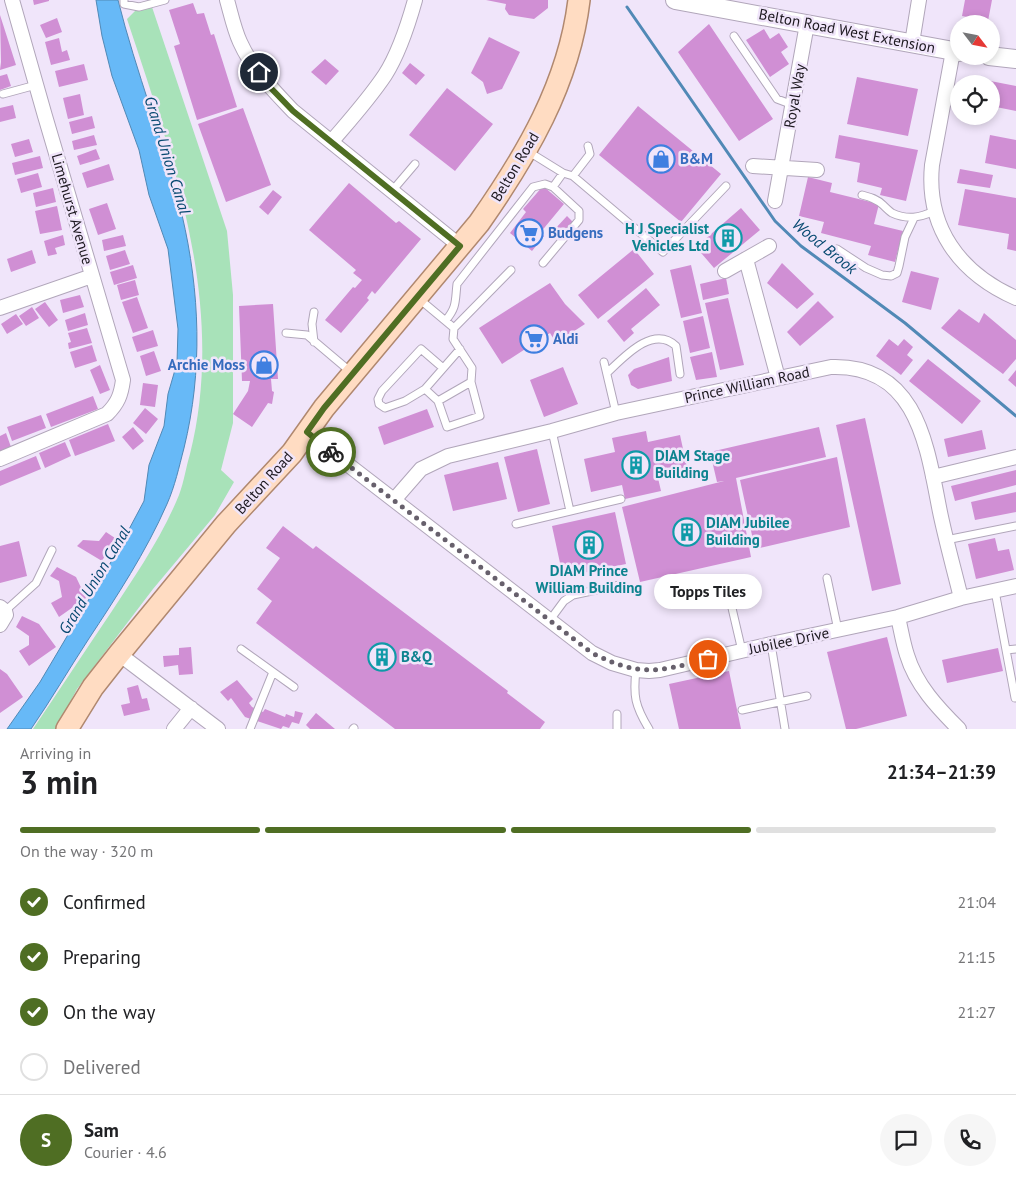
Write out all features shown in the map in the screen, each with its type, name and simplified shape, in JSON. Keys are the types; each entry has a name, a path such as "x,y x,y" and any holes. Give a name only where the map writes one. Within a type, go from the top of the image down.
{"main road":[{"name":"Belton Road","path":"67,729 93,687 119,654 226,524 292,453 324,408 479,223 499,194 543,121 565,65 575,28 579,0"}],"street":[{"name":"Limehurst Avenue","path":"0,459 107,414 116,405 122,394 123,380 12,0"},
{"path":"228,0 240,42 266,83 293,111 460,246"},
{"path":"332,142 367,100 386,73 408,23 415,0"},
{"path":"912,43 919,0"},
{"name":"Belton Road West Extension","path":"687,1 950,50"},
{"name":"Royal Way","path":"775,201 807,24"},
{"path":"1000,57 1016,59"},
{"path":"953,65 932,165 930,183 934,211 947,242 963,262 983,280 1016,298"},
{"path":"753,166 817,170"},
{"path":"725,270 769,246"},
{"path":"746,259 778,378"},
{"path":"0,308 92,276"},
{"name":"Prince William Road","path":"394,500 421,470 439,460 616,413 832,367 849,366 878,376 900,392 922,429 946,540 961,598"},
{"name":"Jubilee Drive","path":"307,432 592,653 612,663 636,670 660,670 898,617 961,598 1016,586"},
{"path":"933,476 1016,457"},
{"path":"0,625 6,615 3,609"},
{"path":"898,617 908,657 916,676 926,692 959,729"},
{"path":"119,654 218,729"},
{"path":"174,729 191,708"}],"lane":[{"path":"124,2 139,7 165,0"},
{"path":"734,36 777,100 793,106"},
{"path":"4,94 36,85"},
{"path":"573,176 590,154 588,146"},
{"path":"526,150 563,173 573,176 663,252 726,186"},
{"path":"392,191 415,164"},
{"path":"553,188 563,173"},
{"path":"446,320 453,311 456,302 458,284 533,187 545,184 553,188 579,211 580,216 579,220 543,263"},
{"path":"862,195 876,199 892,213 914,218 923,217 934,211"},
{"path":"837,249 866,268 882,275 891,276 896,273 899,266 905,237 914,218"},
{"path":"425,388 438,401 447,427 480,416 471,382 472,368 453,339 454,328 511,270"},
{"path":"418,298 454,328"},
{"path":"314,312 312,324 314,342"},
{"path":"286,332 306,335 354,374"},
{"path":"607,374 627,354 654,339 664,338 676,346 680,374"},
{"path":"443,368 421,349 382,392 378,399 379,404 385,408 404,401 425,388 443,368 460,349"},
{"path":"604,362 616,413"},
{"path":"438,401 471,382"},
{"path":"552,431 570,511"},
{"path":"516,524 621,499"},
{"path":"946,540 1016,526"},
{"path":"3,609 36,583 52,550"},
{"path":"827,578 838,630"},
{"path":"550,620 564,601 573,595 620,585"},
{"path":"995,591 1015,698"},
{"path":"728,592 742,651"},
{"path":"771,644 785,729"},
{"path":"1006,650 1016,648"},
{"path":"241,649 294,687"},
{"path":"636,670 635,701 639,713 649,729"},
{"path":"250,729 273,672"},
{"path":"742,710 807,696"},
{"path":"617,714 617,729"}],"green space":[{"path":"151,4 227,231 233,295 233,423 221,470 234,482 215,515 153,589 77,689 56,729 33,729 148,556 165,526 182,485 200,399 202,344 198,288 190,234 177,179 127,19 139,7"}],"water":[{"path":"96,0 118,0 182,215 193,273 196,302 197,332 194,390 190,419 175,483 159,522 140,557 31,729 7,729 40,682 118,550 144,501 149,465 164,426 168,394 177,363 178,329 168,249 149,195 139,150 112,76 102,36"}],"building":[{"path":"33,0 49,0 49,1 34,5"},
{"path":"486,0 548,0 548,8 534,19 509,15 505,9 506,4"},
{"path":"965,0 992,0 989,15 962,15"},
{"path":"193,3 197,14 204,13 211,35 214,34 237,107 197,120 174,46 180,44 169,10"},
{"path":"0,15 16,65 0,70 1,62"},
{"path":"57,18 62,32 46,38 40,25"},
{"path":"709,24 773,119 739,141 678,52"},
{"path":"764,29 770,39 779,33 788,47 781,52 789,64 770,77 746,40"},
{"path":"489,37 520,52 502,89 487,94 483,82 471,73"},
{"path":"59,38 62,52 67,50 70,60 51,65 45,42"},
{"path":"325,59 339,71 326,85 311,72"},
{"path":"410,63 425,75 416,85 402,73"},
{"path":"84,64 88,80 59,87 55,71"},
{"path":"7,74 11,86 0,90 0,76"},
{"path":"857,77 918,89 908,136 847,124"},
{"path":"1000,83 1016,86 1016,111 1000,108"},
{"path":"447,88 493,124 455,171 409,135"},
{"path":"80,94 84,115 68,119 63,98"},
{"path":"13,105 16,118 0,122 0,108"},
{"path":"638,106 721,174 681,222 599,155"},
{"path":"243,108 271,185 226,202 198,124"},
{"path":"92,116 95,128 72,134 69,122"},
{"path":"94,135 97,145 74,150 72,141"},
{"path":"839,135 918,150 906,201 880,195 882,188 857,182 860,163 835,158"},
{"path":"990,135 1016,140 1016,169 985,163"},
{"path":"29,139 33,152 15,157 11,144"},
{"path":"96,149 100,159 80,165 77,156"},
{"path":"40,156 43,168 15,175 12,163"},
{"path":"109,164 114,180 87,188 82,173"},
{"path":"960,169 993,175 990,188 957,183"},
{"path":"38,173 42,187 21,193 17,179"},
{"path":"808,177 832,183 830,192 879,204 874,224 903,231 895,262 868,255 871,246 821,233 824,222 799,216"},
{"path":"349,183 396,223 399,221 421,239 375,294 372,291 367,298 369,300 341,333 325,320 353,287 355,288 362,280 353,273 356,270 309,230"},
{"path":"543,186 564,204 540,233 544,236 532,251 510,233 526,212 523,209"},
{"path":"53,188 56,202 36,207 33,193"},
{"path":"965,189 1016,198 1016,251 1007,249 1009,234 958,225"},
{"path":"273,190 282,197 268,215 259,207"},
{"path":"107,203 116,229 98,235 89,209"},
{"path":"57,206 62,230 40,234 35,211"},
{"name":"H J Specialist Vehicles Ltd","path":"741,208 760,230 714,268 696,247"},
{"path":"567,216 573,222 560,236 554,230"},
{"path":"63,235 65,245 55,248 57,254 48,256 44,241"},
{"path":"123,235 126,246 104,251 102,240"},
{"path":"634,249 654,274 598,319 578,295"},
{"path":"32,250 36,263 11,272 7,259"},
{"path":"125,250 130,264 110,270 106,256"},
{"path":"782,263 814,294 797,309 767,283"},
{"path":"133,265 137,278 114,285 110,272"},
{"path":"691,265 702,313 681,318 670,270"},
{"path":"911,271 939,278 931,310 902,302"},
{"path":"726,278 729,294 703,300 700,284"},
{"path":"135,280 139,295 121,300 117,285"},
{"path":"550,283 565,304 585,324 556,343 550,333 502,364 479,328"},
{"path":"646,288 660,305 631,329 634,333 624,342 607,321"},
{"path":"80,295 84,307 63,313 60,300"},
{"path":"137,297 148,328 133,333 122,302"},
{"path":"728,298 744,365 720,370 705,303"},
{"path":"818,301 834,317 800,346 787,332"},
{"path":"45,302 58,320 49,327 35,309"},
{"path":"273,304 278,379 271,379 272,391 274,392 272,404 268,403 252,427 233,414 248,391 250,381 242,381 239,306"},
{"path":"32,307 39,318 26,326 19,316"},
{"path":"959,309 979,323 984,313 1016,340 1016,359 1003,374 941,328"},
{"path":"85,313 88,325 68,331 65,320"},
{"path":"16,314 23,324 7,334 1,324"},
{"path":"703,316 710,348 690,353 683,321"},
{"path":"87,328 92,343 69,349 68,343 71,342 68,333"},
{"path":"153,330 158,346 137,352 132,337"},
{"path":"889,339 898,346 904,339 913,347 907,355 913,360 901,375 876,356"},
{"path":"92,345 97,361 75,368 70,352"},
{"path":"154,351 161,371 146,376 140,356"},
{"path":"712,352 717,377 696,380 690,357"},
{"path":"669,357 672,381 638,389 631,385 628,375 634,369"},
{"path":"928,359 981,401 962,424 909,381"},
{"path":"100,365 110,390 100,394 90,370"},
{"path":"563,367 578,404 544,417 530,380"},
{"path":"1016,370 1016,387 1008,380"},
{"path":"143,383 158,385 155,407 140,405"},
{"path":"93,396 98,409 51,427 46,414"},
{"path":"145,408 158,419 146,434 133,423"},
{"path":"427,409 434,427 384,445 378,427"},
{"path":"41,415 46,428 12,441 7,427"},
{"path":"865,418 901,584 872,591 836,425"},
{"path":"108,424 115,441 75,456 69,440"},
{"path":"133,427 144,441 133,450 122,437"},
{"name":"DIAM Jubilee Building","path":"819,427 826,457 736,478 751,557 640,582 622,507 724,481 717,482 710,452"},
{"path":"982,430 986,449 948,457 944,439"},
{"name":"DIAM Stage Building","path":"646,431 648,442 680,435 688,472 658,478 661,491 625,499 622,485 591,492 584,459 615,452 612,438"},
{"path":"6,433 11,447 0,452 0,436"},
{"path":"65,442 71,456 45,468 39,453"},
{"path":"537,449 550,504 518,512 504,457"},
{"path":"36,456 41,469 0,486 0,471"},
{"path":"837,457 850,527 755,549 740,480"},
{"path":"498,462 507,499 453,511 444,475"},
{"path":"1016,470 1016,485 955,501 951,486"},
{"path":"1016,492 1016,512 975,520 971,502"},
{"name":"DIAM Prince William Building","path":"615,512 626,564 563,577 552,526"},
{"name":"B&Q","path":"283,526 313,549 316,546 508,691 507,693 545,722 540,729 395,729 256,623 272,601 257,589 280,558 266,548"},
{"path":"106,532 115,538 102,561 77,546 83,540 99,541"},
{"path":"995,538 998,551 1009,549 1014,570 976,579 968,544"},
{"path":"19,541 27,576 0,583 0,546"},
{"path":"57,567 76,577 86,598 59,617 51,603 62,597 59,581 50,576"},
{"path":"22,616 39,624 56,647 29,666 19,651 29,645 29,636 16,627"},
{"path":"887,637 907,716 856,729 846,729 827,652"},
{"path":"191,647 193,674 179,675 178,665 164,667 163,656 179,655 179,648"},
{"path":"998,648 1003,671 947,683 942,660"},
{"path":"0,669 7,674 23,697 0,713"},
{"path":"729,671 741,729 679,729 669,684"},
{"path":"237,680 253,699 249,703 252,707 263,712 265,709 285,717 286,714 294,717 295,711 303,713 299,724 292,722 289,728 283,726 281,729 245,717 231,698 228,701 220,692"},
{"path":"138,685 142,699 147,698 150,710 124,716 121,705 130,703 127,688"},
{"path":"316,713 335,729 310,729 306,725"}],"waterway":[{"name":"Wood Brook","path":"627,7 775,221 801,246 905,323 1016,416"}],"way so far":[{"path":"331,452 592,653 612,663 636,670 649,671 678,667 708,659"}],"place":[{"name":"B&M","path":"661,159"},
{"name":"Budgens","path":"529,233"},
{"name":"H J Specialist Vehicles Ltd","path":"728,238"},
{"name":"Aldi","path":"534,339"},
{"name":"Archie Moss","path":"264,365"},
{"name":"DIAM Stage Building","path":"636,465"},
{"name":"DIAM Jubilee Building","path":"687,532"},
{"name":"DIAM Prince William Building","path":"589,545"},
{"name":"B&Q","path":"382,657"},
{"name":"Topps Tiles","path":"708,659"}],"route":[{"path":"259,72 266,83 293,111 460,246 324,408 307,432 331,452"}],"water label":[{"name":"Grand Union Canal","path":"168,155"},
{"name":"Grand Union Canal","path":"94,580"}]}
